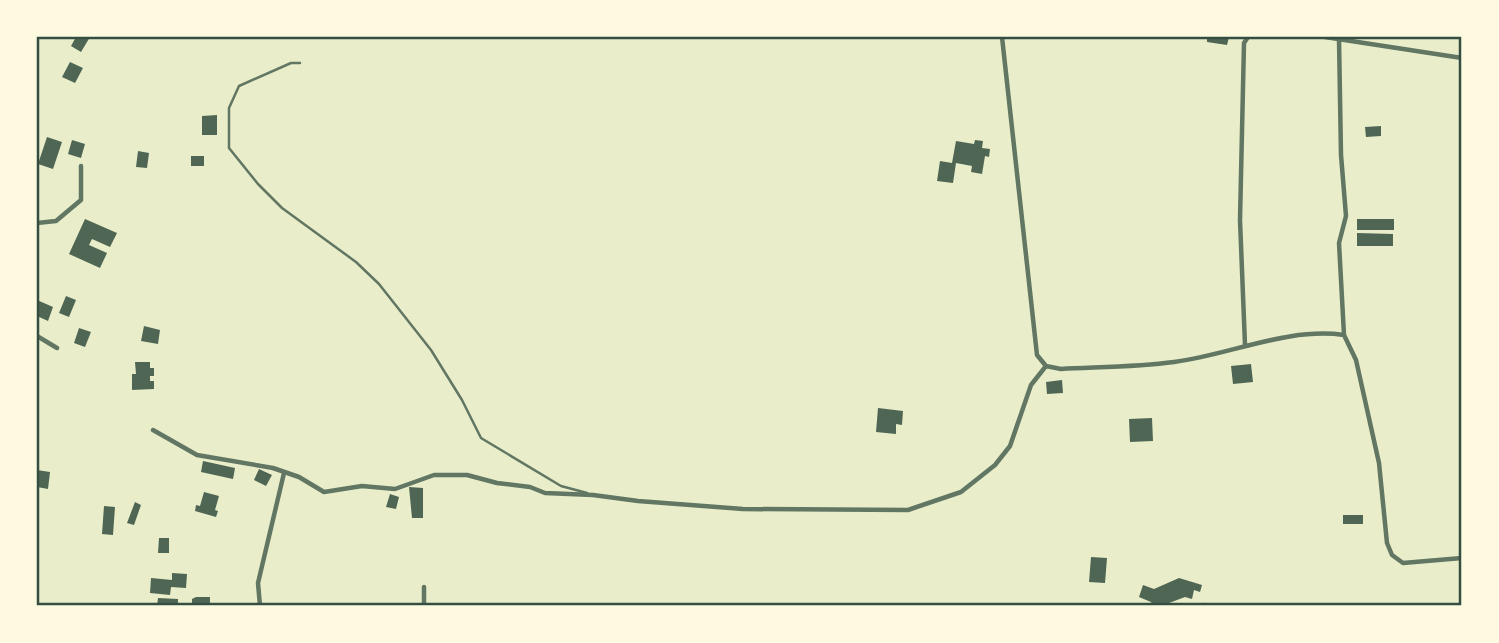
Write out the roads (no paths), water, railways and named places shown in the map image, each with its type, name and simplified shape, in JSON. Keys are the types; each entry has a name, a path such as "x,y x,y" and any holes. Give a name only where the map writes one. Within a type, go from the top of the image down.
{"street":[{"path":"1002,37 1037,355 1046,366 1061,369 1176,362 1245,345 1325,332 1344,335"},
{"path":"1245,345 1240,220 1244,43 1248,37"},
{"path":"1325,37 1462,58"},
{"path":"1339,39 1341,155 1346,216 1339,243 1344,335 1356,360 1379,463 1387,543 1392,555 1403,563 1462,558"},
{"path":"37,223 56,221 81,200 81,166"},
{"path":"37,336 57,348"},
{"path":"153,429 197,455 273,468 299,477 324,492 362,486 395,489 434,475 467,475 530,487 545,493 593,495 638,501 743,509 908,510 961,492 995,465 1010,446 1031,385 1046,366"},
{"path":"260,606 258,583 284,473"},
{"path":"424,587 424,606"}],"lane":[{"path":"300,63 291,63 239,86 229,108 229,148 282,208 356,262 379,284 431,350 481,438 561,486 593,495"}]}
